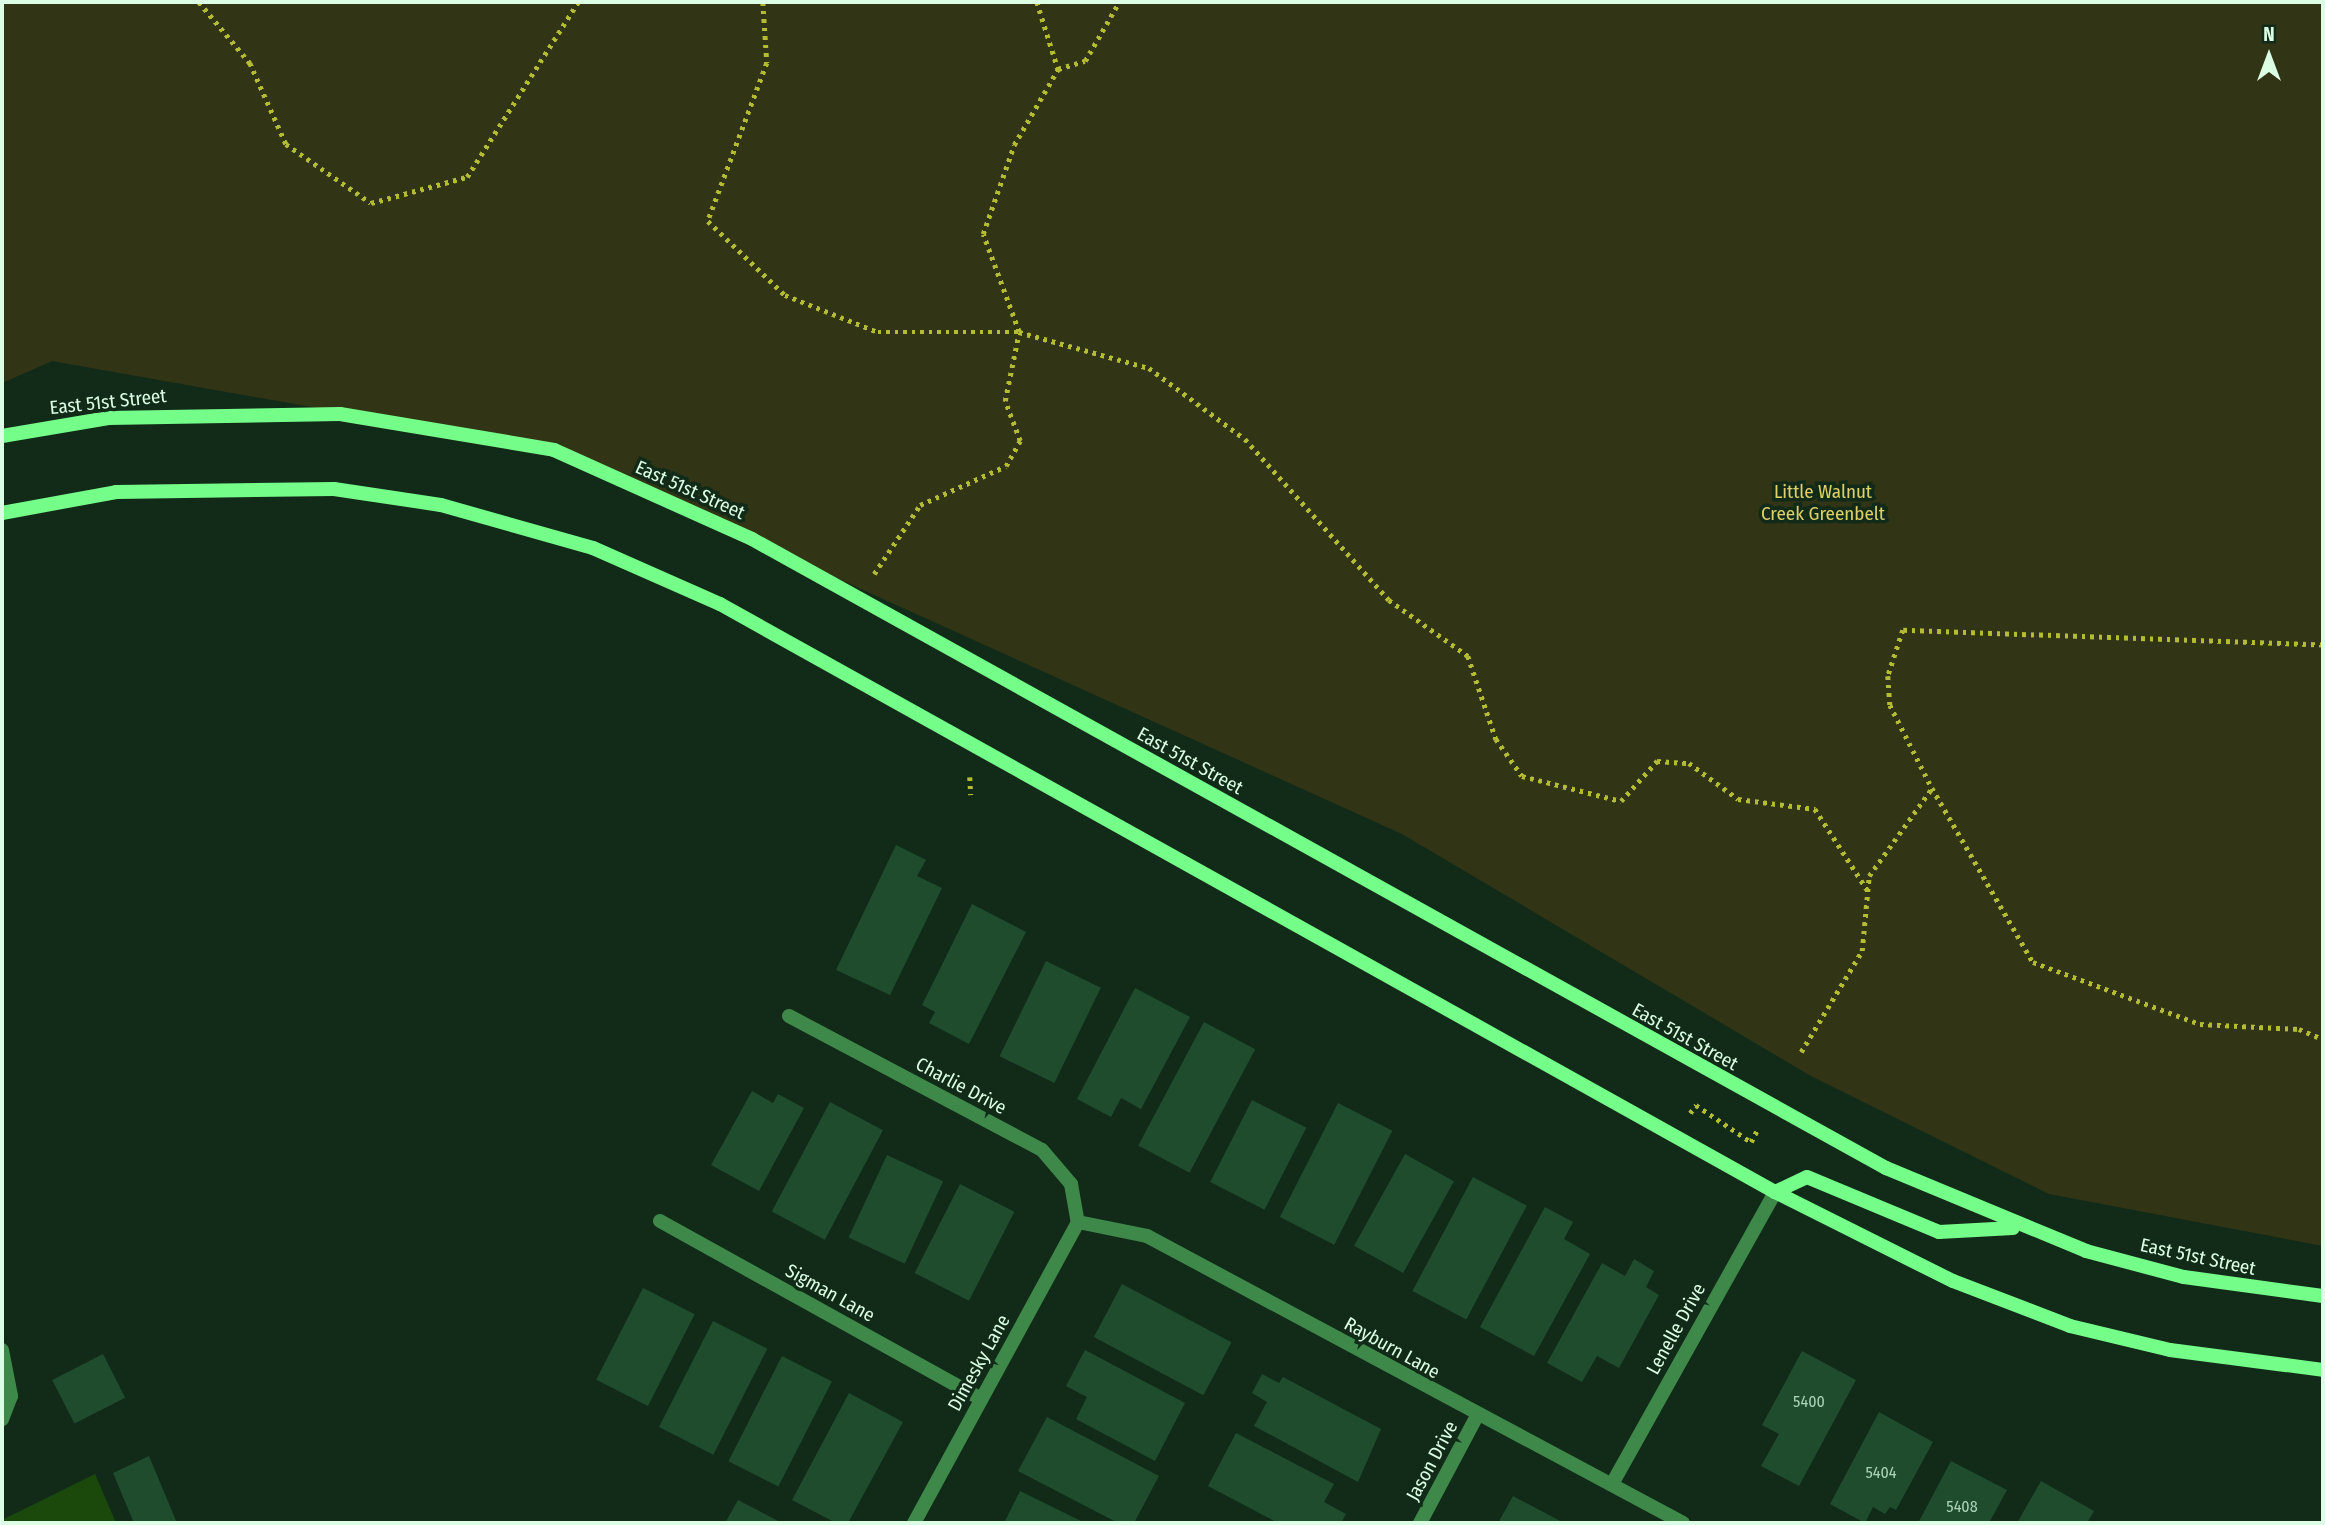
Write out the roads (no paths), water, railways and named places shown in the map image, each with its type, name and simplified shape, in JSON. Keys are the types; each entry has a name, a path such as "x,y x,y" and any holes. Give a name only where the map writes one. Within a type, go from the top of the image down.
{"street":[{"name":"East 51st Street","path":"2,436 108,418 218,411 340,414 443,429 554,450 752,539 1771,1107 1886,1168 2022,1228 2184,1277 2323,1296"},
{"path":"2,513 117,492 334,489 441,505 593,548 720,604 1775,1192 1953,1282 2070,1326 2170,1350 2323,1370"},
{"name":"Charlie Drive","path":"789,1016 1042,1150 1071,1184 1078,1222"},
{"path":"1775,1192 1807,1177 1939,1232 2022,1228"},
{"name":"Lenelle Drive","path":"1612,1484 1775,1192"},
{"name":"Sigman Lane","path":"660,1221 981,1399"},
{"name":"Dimesky Lane","path":"914,1523 1078,1222"},
{"name":"Rayburn Lane","path":"1078,1222 1147,1236 1477,1416 1683,1523"},
{"path":"2,1350 11,1396 2,1419"},
{"name":"Jason Drive","path":"1420,1523 1477,1416"}],"park label":[{"name":"Little Walnut Creek Greenbelt","path":"1823,503"}]}
